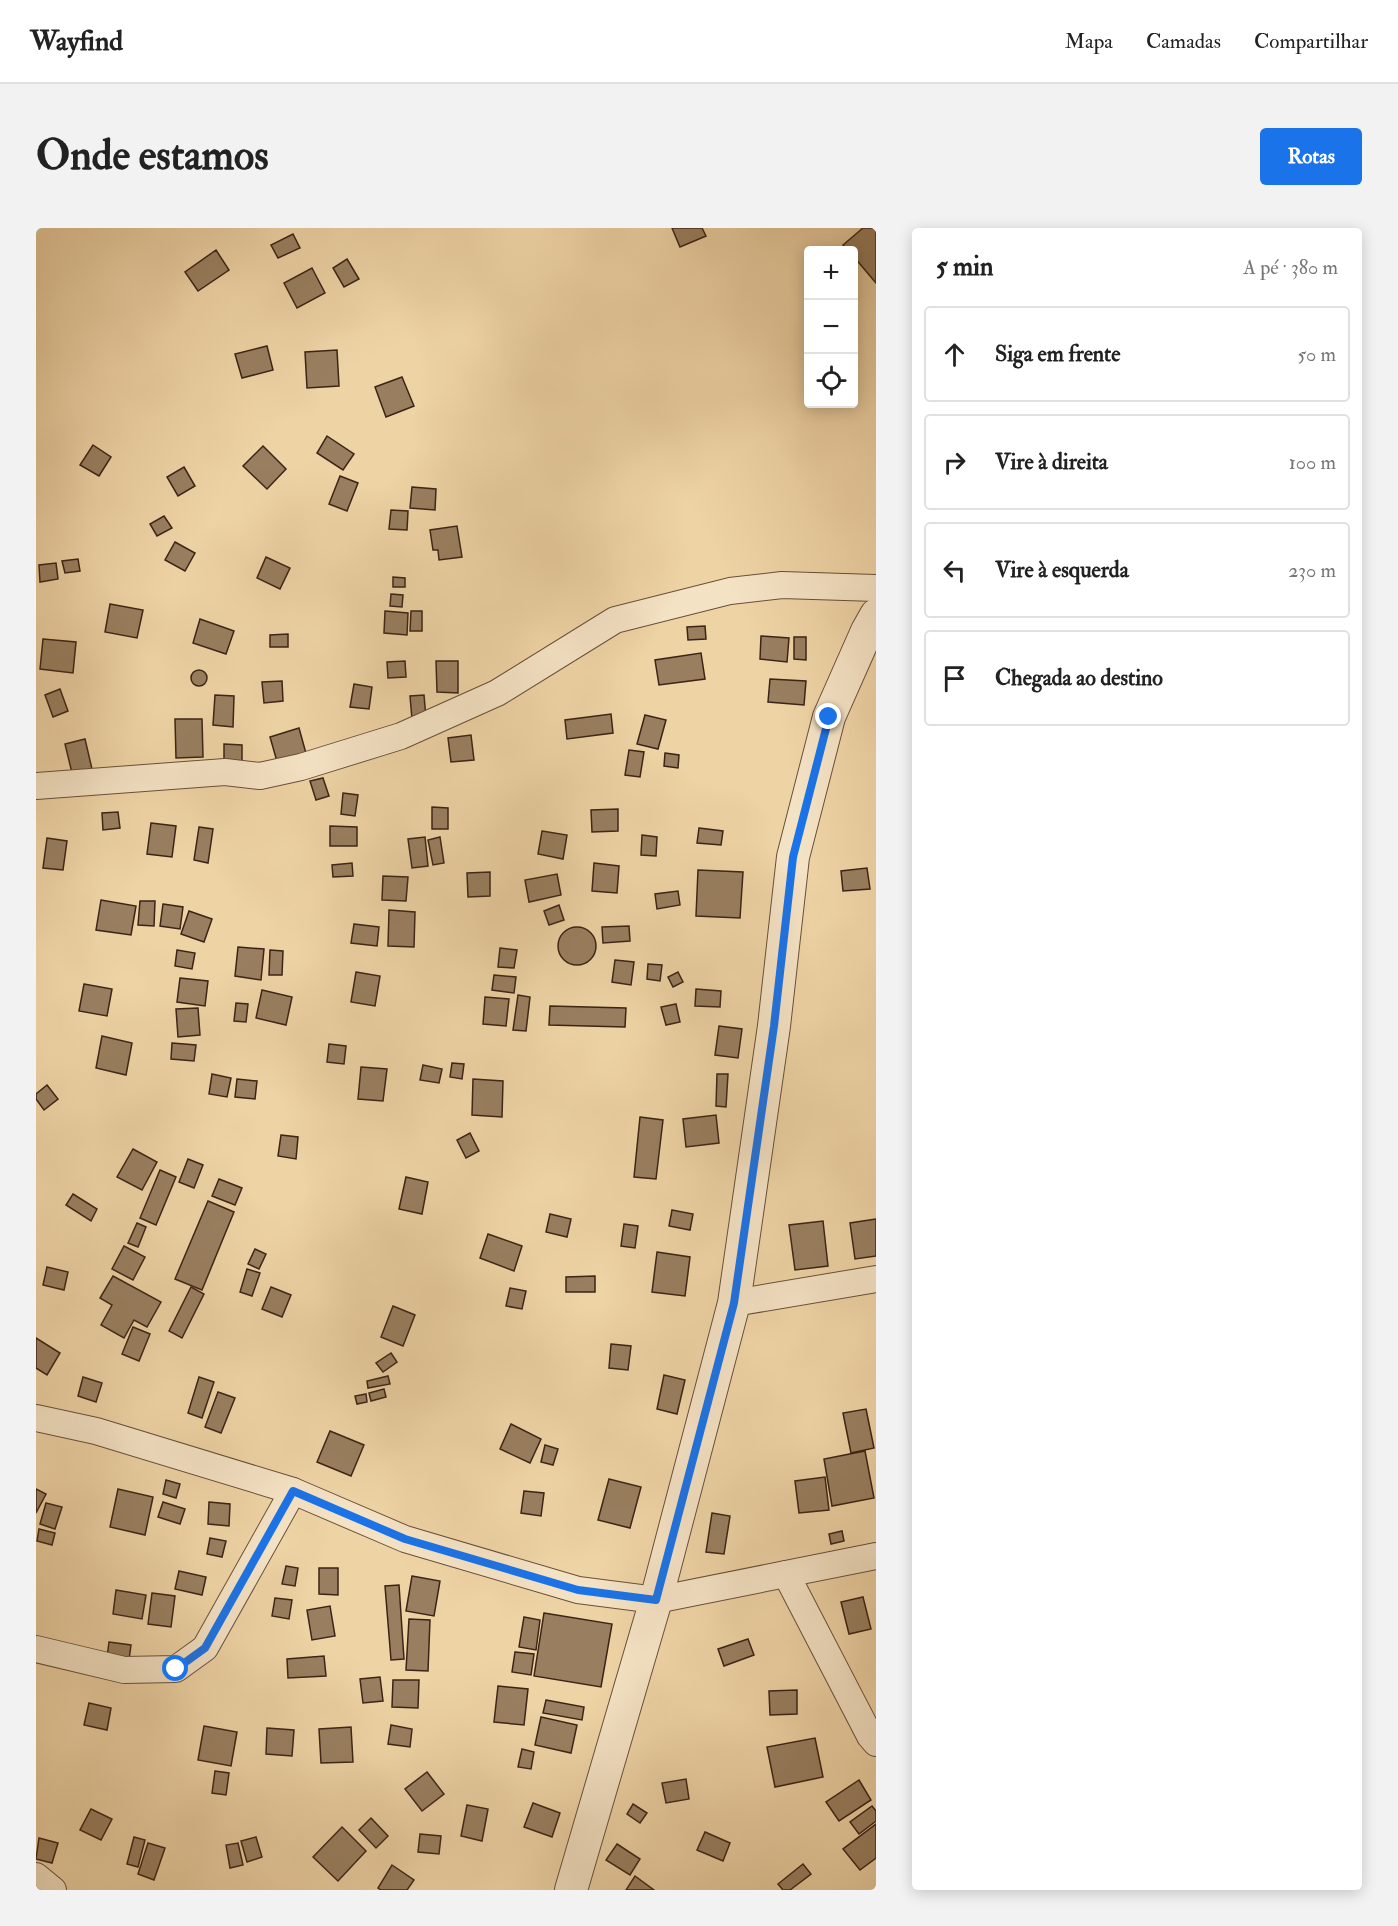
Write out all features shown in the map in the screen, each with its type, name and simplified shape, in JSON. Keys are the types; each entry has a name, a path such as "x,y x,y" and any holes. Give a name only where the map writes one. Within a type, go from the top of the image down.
{"street":[{"path":"36,786 225,772 260,776 301,767 401,735 497,693 615,620 730,591 782,585 876,588"},
{"path":"571,1890 656,1600 734,1303 774,1026 793,857 829,717 876,615"},
{"path":"734,1303 876,1280"},
{"path":"36,1418 96,1431 293,1491 405,1539 578,1590 656,1600 876,1556"},
{"path":"36,1649 124,1670 176,1669 205,1648 293,1491"},
{"path":"786,1574 870,1736 876,1743"},
{"path":"36,1876 53,1890"}],"building":[{"path":"672,228 702,228 706,236 680,247"},
{"path":"863,228 876,228 876,283 858,262 858,246 843,245"},
{"path":"293,234 300,248 278,258 271,245"},
{"path":"216,250 229,270 198,291 185,272"},
{"path":"347,259 359,279 344,287 333,268"},
{"path":"312,268 325,293 297,308 284,283"},
{"path":"267,346 273,370 242,378 235,354"},
{"path":"337,350 339,386 307,388 305,352"},
{"path":"402,377 414,406 386,417 375,387"},
{"path":"327,436 354,454 343,470 317,453"},
{"path":"93,445 111,457 99,476 80,465"},
{"path":"263,446 286,469 267,489 243,466"},
{"path":"184,467 195,486 178,496 167,477"},
{"path":"340,476 358,483 347,511 329,504"},
{"path":"412,487 436,489 435,510 410,508"},
{"path":"391,510 408,511 407,530 389,529"},
{"path":"164,516 172,528 157,536 150,524"},
{"path":"457,526 462,557 439,560 438,550 433,550 430,530"},
{"path":"175,542 195,553 185,571 165,560"},
{"path":"266,557 290,568 280,589 257,578"},
{"path":"78,559 80,571 65,573 62,561"},
{"path":"56,563 58,579 40,582 39,565"},
{"path":"393,577 405,578 405,587 393,587"},
{"path":"391,594 403,595 402,607 390,606"},
{"path":"110,604 143,610 137,638 105,632"},
{"path":"385,611 408,613 407,635 384,633"},
{"path":"411,611 422,611 422,631 410,631"},
{"path":"200,619 234,631 226,654 193,643"},
{"path":"705,626 706,639 688,640 687,627"},
{"path":"288,634 288,647 270,647 270,635"},
{"path":"761,636 789,638 787,662 760,659"},
{"path":"794,637 806,637 806,660 794,659"},
{"path":"43,639 76,642 73,673 40,669"},
{"path":"701,653 705,679 659,685 655,660"},
{"path":"405,661 406,677 388,678 387,662"},
{"path":"436,661 458,661 458,693 437,692"},
{"path":"196,670 202,670 207,678 205,684 196,686 191,681 191,675"},
{"path":"770,679 806,681 804,705 768,702"},
{"path":"282,681 283,701 264,703 262,682"},
{"path":"354,684 372,687 369,709 350,707"},
{"path":"60,689 68,711 53,717 45,695"},
{"path":"215,695 234,696 233,727 213,725"},
{"path":"424,695 426,718 412,719 410,696"},
{"path":"611,714 613,733 567,739 565,720"},
{"path":"645,715 666,720 658,749 637,744"},
{"path":"175,719 202,719 203,757 176,758"},
{"path":"299,728 307,757 278,765 270,737"},
{"path":"471,735 474,760 451,762 448,738"},
{"path":"85,739 92,769 72,773 65,744"},
{"path":"224,744 242,745 242,761 224,761"},
{"path":"629,750 644,752 640,777 625,775"},
{"path":"665,753 679,755 678,768 664,766"},
{"path":"323,778 329,796 316,800 310,781"},
{"path":"343,793 358,795 355,816 341,814"},
{"path":"432,807 448,808 448,829 432,829"},
{"path":"618,809 618,831 592,832 591,810"},
{"path":"118,812 120,828 103,830 102,813"},
{"path":"151,823 176,826 172,857 147,854"},
{"path":"330,826 357,827 357,846 330,846"},
{"path":"199,827 213,829 208,863 194,860"},
{"path":"699,828 723,831 721,845 697,843"},
{"path":"542,831 567,835 563,859 538,854"},
{"path":"642,835 657,837 656,856 641,855"},
{"path":"425,837 428,866 412,868 408,839"},
{"path":"440,837 444,863 433,865 428,840"},
{"path":"47,838 67,841 63,870 43,868"},
{"path":"352,863 353,876 333,877 332,865"},
{"path":"594,863 619,866 617,893 592,891"},
{"path":"867,868 870,889 843,891 841,871"},
{"path":"698,870 743,872 740,918 696,916"},
{"path":"490,872 490,896 468,897 467,873"},
{"path":"557,874 561,895 529,902 525,880"},
{"path":"383,876 408,877 406,901 382,900"},
{"path":"678,891 680,905 657,909 655,894"},
{"path":"101,900 136,906 131,935 96,930"},
{"path":"140,901 155,901 154,926 138,925"},
{"path":"163,904 183,907 180,929 160,926"},
{"path":"559,905 564,920 549,925 544,911"},
{"path":"389,910 415,912 414,947 388,946"},
{"path":"189,911 212,919 204,942 181,934"},
{"path":"354,924 379,927 377,946 351,943"},
{"path":"629,926 630,941 603,943 602,927"},
{"path":"577,927 590,933 596,946 590,959 577,965 564,959 558,946 564,933"},
{"path":"238,947 264,949 261,980 235,976"},
{"path":"500,948 517,950 514,968 498,967"},
{"path":"177,950 195,953 192,969 175,966"},
{"path":"270,950 283,951 282,975 269,975"},
{"path":"615,960 634,962 631,985 612,982"},
{"path":"648,964 662,965 660,981 647,979"},
{"path":"356,972 380,976 375,1006 351,1002"},
{"path":"678,972 683,982 673,987 668,977"},
{"path":"494,975 516,977 514,993 492,990"},
{"path":"180,978 208,981 205,1006 177,1002"},
{"path":"84,984 112,989 107,1016 79,1011"},
{"path":"696,989 721,991 720,1007 695,1006"},
{"path":"262,990 292,997 286,1025 256,1018"},
{"path":"518,995 530,997 526,1031 513,1030"},
{"path":"485,997 509,999 506,1026 483,1024"},
{"path":"236,1003 248,1004 246,1022 234,1021"},
{"path":"676,1004 680,1022 666,1025 661,1007"},
{"path":"550,1006 626,1008 625,1027 549,1025"},
{"path":"198,1008 200,1035 178,1037 176,1009"},
{"path":"719,1026 742,1029 738,1058 715,1055"},
{"path":"102,1036 132,1043 126,1075 96,1068"},
{"path":"172,1043 196,1045 194,1061 171,1059"},
{"path":"329,1044 346,1046 344,1064 327,1062"},
{"path":"452,1063 464,1064 462,1079 450,1077"},
{"path":"423,1065 442,1069 439,1083 420,1080"},
{"path":"361,1067 387,1069 383,1101 358,1099"},
{"path":"212,1074 231,1078 227,1097 209,1094"},
{"path":"717,1074 728,1074 726,1107 716,1106"},
{"path":"237,1079 257,1081 255,1099 235,1097"},
{"path":"473,1079 503,1081 502,1117 472,1115"},
{"path":"47,1085 58,1099 44,1110 36,1099 36,1094"},
{"path":"716,1115 719,1143 686,1147 683,1119"},
{"path":"640,1117 663,1120 656,1179 634,1177"},
{"path":"470,1133 479,1151 466,1158 457,1140"},
{"path":"281,1135 298,1137 296,1159 278,1156"},
{"path":"133,1149 157,1162 142,1190 117,1177"},
{"path":"188,1159 203,1165 194,1188 179,1182"},
{"path":"160,1170 176,1177 156,1225 140,1218"},
{"path":"406,1177 428,1182 422,1214 399,1209"},
{"path":"219,1179 242,1188 235,1205 212,1196"},
{"path":"73,1194 97,1209 91,1221 66,1205"},
{"path":"208,1201 234,1212 202,1290 175,1279"},
{"path":"672,1210 693,1214 690,1230 669,1226"},
{"path":"550,1214 571,1219 567,1237 546,1232"},
{"path":"876,1219 876,1256 855,1259 850,1223"},
{"path":"823,1221 828,1266 795,1270 789,1225"},
{"path":"137,1223 146,1227 138,1247 128,1243"},
{"path":"624,1224 638,1226 635,1248 621,1246"},
{"path":"488,1234 522,1246 514,1271 480,1258"},
{"path":"124,1246 145,1257 133,1280 112,1269"},
{"path":"255,1249 266,1254 259,1269 248,1264"},
{"path":"657,1252 690,1257 685,1296 652,1292"},
{"path":"47,1267 68,1272 64,1290 43,1285"},
{"path":"247,1269 260,1273 252,1296 240,1292"},
{"path":"113,1276 161,1302 147,1327 134,1320 124,1338 101,1325 112,1305 100,1298"},
{"path":"595,1276 595,1292 566,1292 566,1277"},
{"path":"191,1287 204,1294 182,1338 169,1331"},
{"path":"271,1287 291,1295 282,1317 262,1309"},
{"path":"510,1288 526,1291 522,1309 506,1306"},
{"path":"393,1306 415,1315 403,1346 381,1337"},
{"path":"133,1327 150,1334 139,1361 122,1354"},
{"path":"36,1338 60,1353 47,1375 36,1368"},
{"path":"611,1344 631,1346 628,1370 609,1368"},
{"path":"391,1353 397,1362 383,1372 376,1363"},
{"path":"664,1375 685,1380 677,1414 657,1409"},
{"path":"388,1376 390,1384 368,1388 367,1381"},
{"path":"83,1377 102,1383 96,1402 78,1396"},
{"path":"199,1377 214,1382 202,1418 188,1413"},
{"path":"384,1389 386,1397 371,1401 369,1393"},
{"path":"218,1392 235,1398 221,1433 205,1427"},
{"path":"366,1394 367,1402 357,1404 355,1396"},
{"path":"866,1409 874,1448 851,1453 843,1413"},
{"path":"511,1424 541,1439 530,1463 500,1449"},
{"path":"330,1431 364,1445 351,1476 317,1462"},
{"path":"545,1445 558,1449 553,1465 541,1462"},
{"path":"865,1451 874,1498 832,1506 824,1459"},
{"path":"825,1477 829,1510 799,1513 795,1481"},
{"path":"609,1479 641,1487 630,1528 598,1520"},
{"path":"166,1480 180,1484 176,1498 163,1494"},
{"path":"36,1489 46,1494 36,1513"},
{"path":"118,1489 153,1497 145,1535 110,1527"},
{"path":"524,1491 544,1493 541,1516 521,1513"},
{"path":"163,1502 185,1509 180,1524 158,1517"},
{"path":"209,1502 230,1504 229,1526 208,1524"},
{"path":"46,1503 62,1507 55,1529 40,1524"},
{"path":"712,1513 730,1516 724,1554 706,1552"},
{"path":"39,1529 55,1533 52,1545 37,1541"},
{"path":"842,1531 844,1541 831,1544 829,1534"},
{"path":"210,1538 226,1541 222,1557 207,1554"},
{"path":"286,1566 298,1568 295,1586 282,1584"},
{"path":"319,1568 338,1568 338,1595 319,1594"},
{"path":"179,1571 206,1577 202,1595 175,1589"},
{"path":"412,1576 440,1581 434,1616 406,1611"},
{"path":"399,1585 404,1659 391,1660 385,1586"},
{"path":"116,1590 146,1595 142,1619 113,1614"},
{"path":"152,1593 175,1596 171,1627 148,1624"},
{"path":"863,1597 871,1629 849,1634 841,1602"},
{"path":"275,1598 292,1600 289,1619 272,1616"},
{"path":"330,1606 335,1636 312,1640 307,1610"},
{"path":"544,1613 612,1624 601,1687 534,1676"},
{"path":"524,1617 540,1620 536,1650 519,1647"},
{"path":"409,1619 430,1620 428,1671 406,1670"},
{"path":"748,1639 754,1655 724,1666 718,1649"},
{"path":"109,1642 131,1645 129,1660 107,1657"},
{"path":"515,1652 534,1654 531,1675 512,1672"},
{"path":"324,1656 326,1676 288,1678 287,1659"},
{"path":"380,1677 383,1701 363,1703 360,1679"},
{"path":"393,1680 419,1680 418,1708 392,1707"},
{"path":"498,1686 528,1689 524,1725 494,1722"},
{"path":"797,1690 797,1714 770,1715 769,1691"},
{"path":"546,1700 584,1707 582,1720 543,1713"},
{"path":"89,1703 111,1708 107,1730 84,1725"},
{"path":"541,1717 577,1725 571,1753 535,1745"},
{"path":"391,1725 412,1729 410,1747 388,1744"},
{"path":"204,1726 237,1732 231,1766 198,1760"},
{"path":"351,1727 353,1762 321,1763 319,1729"},
{"path":"267,1728 294,1730 292,1756 266,1754"},
{"path":"815,1738 823,1777 775,1787 767,1747"},
{"path":"522,1749 534,1752 531,1769 518,1767"},
{"path":"215,1771 229,1773 226,1795 212,1793"},
{"path":"427,1772 444,1794 422,1811 405,1789"},
{"path":"686,1779 689,1799 666,1803 662,1783"},
{"path":"859,1780 871,1800 839,1821 826,1802"},
{"path":"533,1803 560,1813 552,1837 524,1827"},
{"path":"633,1804 647,1813 640,1823 627,1814"},
{"path":"467,1805 488,1809 482,1841 461,1836"},
{"path":"872,1806 876,1811 876,1821 859,1834 850,1822"},
{"path":"91,1809 112,1819 101,1840 80,1830"},
{"path":"371,1818 388,1836 376,1848 359,1830"},
{"path":"876,1824 876,1858 860,1870 843,1849"},
{"path":"342,1827 366,1851 338,1881 313,1857"},
{"path":"705,1832 730,1843 723,1861 697,1850"},
{"path":"420,1834 441,1836 439,1854 418,1852"},
{"path":"134,1837 145,1840 138,1867 127,1864"},
{"path":"256,1837 262,1857 247,1862 241,1841"},
{"path":"39,1838 58,1843 52,1863 36,1859"},
{"path":"148,1843 165,1848 154,1880 138,1874"},
{"path":"238,1843 243,1865 230,1868 226,1845"},
{"path":"617,1844 640,1859 630,1875 606,1860"},
{"path":"803,1864 811,1874 790,1890 783,1890 778,1884"},
{"path":"392,1865 414,1880 407,1890 378,1888"},
{"path":"635,1876 654,1890 626,1890"}],"route":[{"path":"176,1669 205,1648 293,1491 405,1539 578,1590 656,1600 734,1303 774,1026 793,857 829,717"}]}
